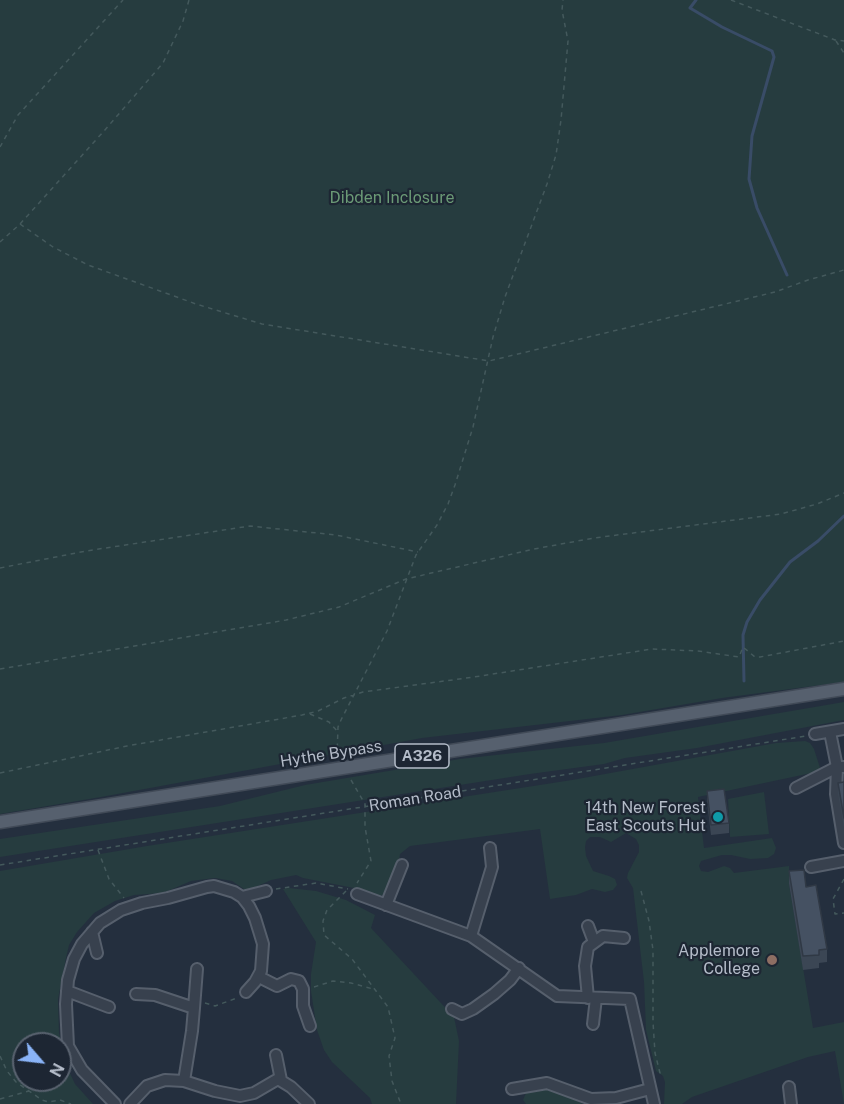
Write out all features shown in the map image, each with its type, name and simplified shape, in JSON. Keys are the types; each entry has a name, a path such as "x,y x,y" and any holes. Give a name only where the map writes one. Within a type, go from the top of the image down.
{"main road":[{"name":"Hythe Bypass","path":"0,822 844,689"}],"street":[{"path":"815,734 844,729"},
{"path":"830,732 840,767 836,794 844,843"},
{"path":"796,788 840,767"},
{"path":"471,936 492,867 490,848"},
{"path":"811,867 844,861"},
{"path":"386,904 402,866"},
{"path":"115,1104 82,1070 68,1046 68,980 74,959 82,944 100,923 121,910 131,907 214,886 225,888 242,897 255,918 263,944 263,966 259,977 246,992"},
{"path":"242,897 266,891"},
{"path":"353,891 471,936 556,996 630,999 654,1086 654,1104"},
{"path":"588,926 594,942"},
{"path":"92,932 97,953"},
{"path":"593,1024 592,998 585,966 588,947 603,936 624,938"},
{"path":"184,1081 192,1031 197,969"},
{"path":"452,1009 462,1014 473,1009 502,987 519,969"},
{"path":"259,977 277,986 294,979 299,981 303,989 303,1006 310,1026"},
{"path":"67,991 109,1007"},
{"path":"136,994 194,1004"},
{"path":"276,1055 280,1080"},
{"path":"130,1104 140,1091 165,1080 184,1081 240,1100 272,1081 280,1080 309,1104"},
{"path":"512,1089 547,1083 591,1099 616,1098 654,1086"},
{"path":"789,1087 791,1104"}],"path":[{"path":"0,147 18,116 123,0"},
{"path":"0,242 20,224 163,63 183,21 189,0"},
{"path":"731,0 844,41"},
{"path":"401,1104 393,1081 389,1056 395,1038 388,1007 352,959 324,935 323,921 327,910 353,891 371,861 365,827 365,807 353,781 339,769 339,732 341,720 387,631 406,579 419,552 448,504 473,427 505,297 556,155 568,41 562,10 564,1"},
{"path":"836,40 844,53"},
{"path":"20,224 53,247 88,265 196,304 262,324 489,361 581,341 775,292 844,270"},
{"path":"0,669 286,620 339,607 406,579 534,549 594,538 781,514 817,504 844,492"},
{"path":"0,568 86,550 250,526 336,535 419,552"},
{"path":"0,773 127,746 309,713 356,694 652,649 698,651 739,657 743,647 755,657 760,657 844,641"},
{"path":"309,713 329,722 339,732"},
{"name":"Roman Road","path":"0,865 815,734"},
{"path":"98,849 109,879 131,907"},
{"path":"844,879 833,899 835,914 844,913"},
{"path":"266,891 285,886 316,883 353,891"},
{"path":"641,891 650,921 653,950 654,1043 660,1073 654,1086"},
{"path":"303,989 333,981 374,989"},
{"path":"194,1004 215,1006 246,992"},
{"path":"0,1056 12,1077"},
{"path":"0,1099 25,1092"},
{"path":"30,1092 42,1101 60,1100 71,1104"}],"green space":[{"name":"Dibden Inclosure","path":"0,0 844,0 844,682 722,698 622,715 422,738 0,814"},
{"path":"844,702 844,720 697,748 0,857 0,839 220,806 305,785 460,759 604,743"},
{"path":"805,741 810,743 821,771 698,797 704,848 772,838 776,848 774,854 768,858 750,859 722,855 701,861 699,866 701,871 708,872 724,866 730,868 734,873 789,866 789,884 813,1028 844,1022 844,1104 835,1051 808,1057 692,1097 682,1104 664,1104 665,1082 663,1076 656,1071 646,1030 644,982 633,888 627,878 639,852 639,845 636,839 626,833 611,842 600,837 590,837 585,847 586,856 593,871 615,879 617,885 613,890 605,892 592,889 576,895 550,899 540,829 410,846 400,854 397,875 388,891 379,897 354,888 296,875 271,880 247,891 232,881 215,878 191,881 163,893 134,895 115,901 94,913 69,945 58,999 59,1032 12,1032 12,1092 72,1092 72,1078 93,1104 0,1104 0,871 572,780 776,743"},
{"path":"764,792 769,834 730,837 728,799"},
{"path":"283,889 316,891 346,900 375,915 371,928 454,1017 459,1041 456,1104 372,1104 370,1098 332,1062 324,1050 317,1030 311,991 316,942"},
{"path":"545,1087 583,1104 526,1104 523,1100 531,1089"}],"building":[{"path":"844,782 844,818 838,783"},
{"name":"14th New Forest East Scouts Hut","path":"724,789 729,823 711,825 707,791"},
{"path":"804,870 806,887 816,885 827,949 819,950 819,955 803,956 789,871"}],"waterway":[{"path":"696,0 690,8 722,27 772,51 774,57 752,136 749,179 757,208 787,275"},
{"path":"744,681 743,635 747,622 760,600 790,562 818,541 844,516"}],"place":[{"name":"14th New Forest East Scouts Hut","path":"718,817"},
{"name":"Applemore College","path":"772,960"}]}
